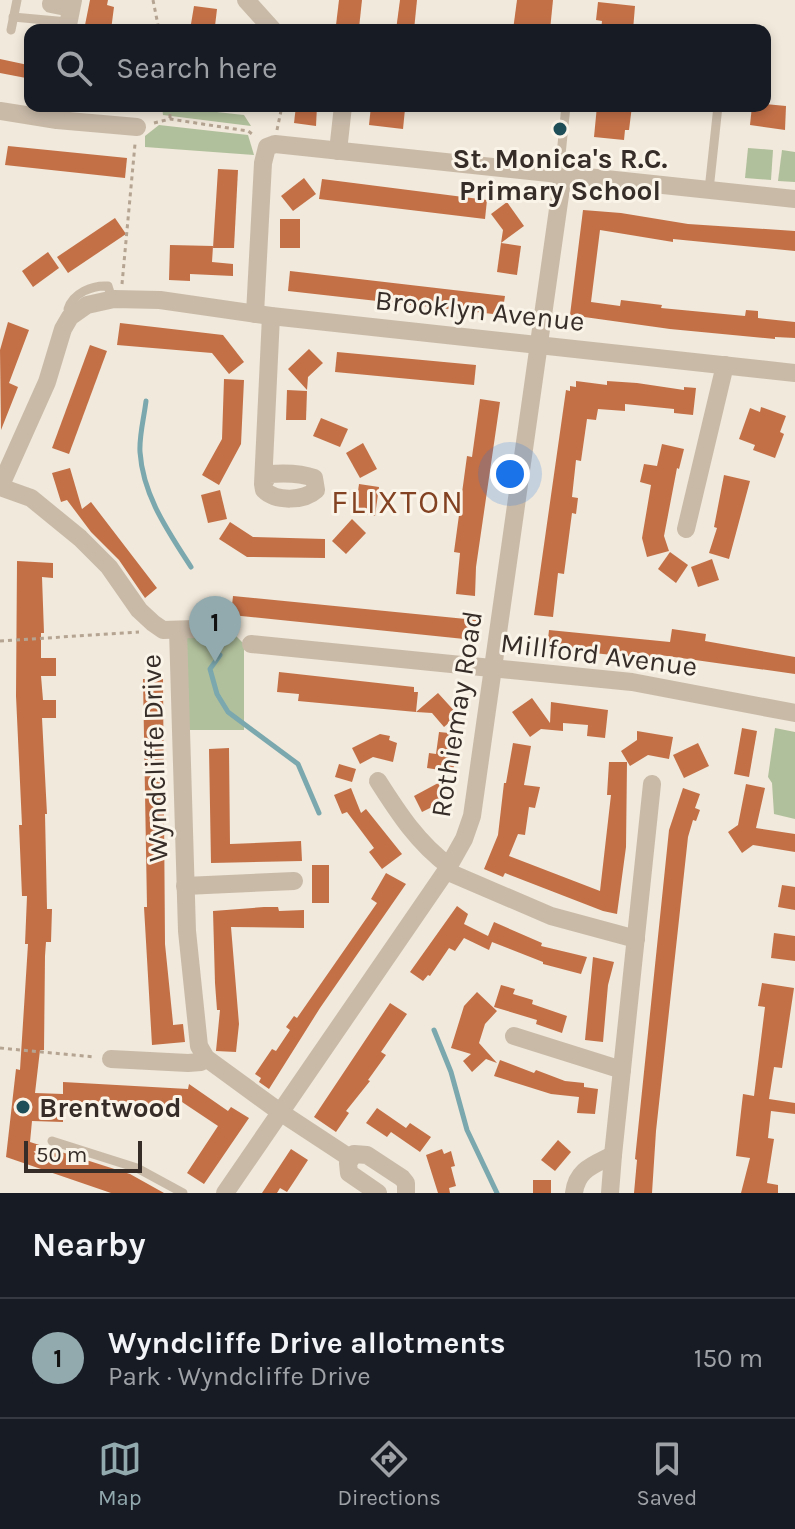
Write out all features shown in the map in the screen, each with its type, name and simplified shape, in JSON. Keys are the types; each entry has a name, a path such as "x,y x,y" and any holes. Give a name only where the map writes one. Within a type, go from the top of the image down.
{"street":[{"path":"246,0 268,24"},
{"path":"51,4 70,15"},
{"path":"0,111 24,112"},
{"path":"28,112 57,113 137,127"},
{"path":"338,151 342,112"},
{"path":"263,484 263,163 271,146 795,199"},
{"name":"Rothiemay Road","path":"225,1193 448,869 472,816 561,174"},
{"path":"116,298 87,305 72,315 63,329 47,382 0,487 31,498 80,538 109,567 139,610 179,630"},
{"name":"Brooklyn Avenue","path":"116,298 160,300 263,315 795,373"},
{"path":"686,529 725,365"},
{"name":"Wyndcliffe Drive","path":"179,630 187,931 199,1046 206,1058"},
{"name":"Millford Avenue","path":"251,644 632,682 795,713"},
{"path":"378,781 413,833 448,869 551,916 636,939"},
{"path":"610,1193 652,784"},
{"name":"Wyndcliffe Drive","path":"185,886 294,881"},
{"path":"514,1036 622,1070"},
{"path":"111,1059 188,1063 201,1062 206,1058 350,1158"},
{"path":"378,1193 349,1173 350,1158 354,1154 367,1155 402,1178 406,1183 406,1193"},
{"path":"574,1193 575,1183 582,1171 613,1155"}],"lane":[{"path":"11,30 17,0"},
{"path":"13,17 70,15"},
{"path":"561,174 566,112"},
{"path":"709,191 717,112"},
{"path":"52,1141 137,1168 183,1193"}],"path":[{"path":"153,0 158,24"},
{"path":"170,112 170,119"},
{"path":"116,298 137,127 144,128 170,119 248,131 271,146 280,112"},
{"path":"0,641 201,626 235,632 251,644"},
{"path":"0,1048 111,1059"}],"green space":[{"path":"163,112 244,115 251,126 163,115"},
{"path":"159,125 248,135 254,155 145,147 145,136"},
{"path":"748,148 773,150 771,180 745,178"},
{"path":"782,150 795,152 795,182 778,181"},
{"path":"202,629 234,634 244,644 244,730 189,730 185,636"},
{"path":"775,728 795,732 795,819 774,814 772,783 768,777"}],"building":[{"path":"90,0 108,0 107,5 114,7 112,24 85,24"},
{"path":"339,0 362,0 359,24 336,24"},
{"path":"400,0 417,0 415,24 397,24"},
{"path":"517,0 553,0 551,24 514,24"},
{"path":"598,2 635,6 634,24 602,24 602,21 596,20"},
{"path":"194,6 217,9 215,24 191,24"},
{"path":"0,59 24,64 24,78 0,73"},
{"path":"771,105 786,106 785,130 750,125 751,112 771,112"},
{"path":"295,112 317,112 316,126 294,123"},
{"path":"370,112 405,112 403,129 369,125"},
{"path":"596,112 631,112 624,140 594,137"},
{"path":"8,146 127,158 125,178 5,165"},
{"path":"218,169 238,170 234,248 213,248"},
{"path":"304,178 316,194 293,211 281,196"},
{"path":"322,179 487,200 485,219 319,199"},
{"path":"507,202 524,226 501,243 503,230 491,214"},
{"path":"583,210 688,224 795,231 795,251 673,239 673,242 600,230 591,302 620,306 621,300 662,305 661,308 745,316 746,310 758,311 758,318 795,322 795,338 775,339 670,329 570,315"},
{"path":"115,218 126,234 68,273 57,257"},
{"path":"280,219 300,219 300,248 280,248"},
{"path":"501,243 521,246 517,275 497,272"},
{"path":"170,245 213,246 212,262 233,264 233,276 190,274 190,281 169,280"},
{"path":"48,252 59,268 33,287 22,271"},
{"path":"290,271 505,296 502,315 288,291"},
{"path":"8,322 29,330 9,383 18,387 1,430 0,350"},
{"path":"120,323 223,335 244,362 229,374 212,353 117,345"},
{"path":"90,345 107,351 69,454 52,448"},
{"path":"309,349 323,363 308,377 307,390 288,369"},
{"path":"337,352 476,365 474,385 335,372"},
{"path":"224,379 244,380 241,444 219,485 202,475 222,439"},
{"path":"576,381 607,385 607,381 637,383 684,390 684,387 696,388 693,415 674,413 674,409 625,404 625,411 598,409 596,420 587,419 581,461 576,460 572,497 578,498 576,514 572,513 564,574 558,573 553,617 534,615 566,390 570,391 570,386 576,387"},
{"path":"287,390 307,391 306,420 286,420"},
{"path":"480,399 500,402 476,567 475,596 456,594 460,553 454,552 467,456 472,457"},
{"path":"761,407 786,416 780,432 784,434 775,458 753,450 755,445 739,439 750,408 760,412"},
{"path":"321,418 348,429 340,447 313,436"},
{"path":"363,443 377,469 360,478 346,453"},
{"path":"662,444 684,449 677,468 664,536 669,551 647,557 642,538 651,485 640,482 644,464 657,466"},
{"path":"70,468 82,509 91,502 157,588 145,598 119,560 91,532 67,500 61,502 52,473"},
{"path":"724,475 750,481 729,559 709,553 717,528 714,527"},
{"path":"359,484 379,487 375,516 355,513"},
{"path":"220,490 227,519 208,523 201,495"},
{"path":"352,519 366,533 346,554 332,541"},
{"path":"230,522 253,537 325,539 325,558 247,557 219,539"},
{"path":"670,552 688,565 676,583 658,569"},
{"path":"712,559 719,580 698,587 691,567"},
{"path":"17,561 53,563 53,578 42,577 44,633 41,633 41,658 56,658 56,676 41,676 43,700 56,700 56,718 42,718 47,814 47,909 52,909 51,942 46,942 44,1050 40,1050 35,1093 63,1094 63,1082 188,1089 189,1084 228,1111 231,1107 249,1118 204,1184 187,1173 218,1126 173,1096 172,1107 149,1105 149,1114 130,1113 130,1116 117,1115 117,1104 79,1102 79,1110 63,1110 63,1122 32,1121 30,1142 130,1174 164,1193 111,1193 6,1157 16,1069 20,1070 28,944 25,944 27,896 22,896 19,825 22,825 16,696"},
{"path":"233,596 476,620 474,640 231,615"},
{"path":"672,629 706,634 705,641 795,657 795,674 660,655 659,660 547,648 549,630 670,642"},
{"path":"279,672 414,687 414,692 418,692 416,712 298,701 299,694 277,692"},
{"path":"143,679 163,679 165,944 173,1025 183,1024 185,1042 152,1045 144,907 147,907"},
{"path":"438,693 458,715 444,727 432,713 416,712"},
{"path":"532,698 550,723 551,702 608,710 605,738 587,736 588,725 563,723 563,731 541,729 530,737 512,712"},
{"path":"742,728 757,731 749,777 734,774"},
{"path":"637,731 673,737 669,759 648,755 630,766 621,751 637,740"},
{"path":"439,732 459,734 453,772 427,768 429,753 436,754"},
{"path":"380,734 390,736 389,740 397,743 393,762 373,757 360,764 352,748"},
{"path":"513,743 531,746 524,785 540,787 535,808 529,807 525,835 518,834 509,856 600,891 611,795 607,795 609,762 627,762 626,847 617,914 505,873 503,877 484,869 498,835 504,783"},
{"path":"698,743 709,766 684,778 673,755"},
{"path":"229,748 230,844 301,841 302,861 211,863 209,749"},
{"path":"339,764 356,769 352,782 335,777"},
{"path":"440,782 448,799 422,812 414,796"},
{"path":"746,784 765,788 756,828 795,834 795,852 753,845 742,853 728,832 738,825"},
{"path":"351,788 361,813 366,809 402,854 382,869 369,852 374,848 347,812 342,814 334,795"},
{"path":"683,788 700,794 695,808 700,810 688,837 652,1193 634,1193 669,830"},
{"path":"312,865 329,865 329,903 312,903"},
{"path":"386,873 406,884 320,1008 269,1089 259,1082 261,1078 255,1074 272,1049 276,1051 290,1030 286,1027 294,1016 297,1018 377,903 371,899"},
{"path":"782,885 795,887 795,910 778,907"},
{"path":"457,906 468,914 464,924 488,936 494,922 542,943 541,946 587,957 581,974 543,964 492,942 489,950 464,938 455,951 449,948 430,976 423,981 410,972"},
{"path":"278,907 279,911 304,910 304,928 231,927 239,1024 236,1052 216,1051 220,1010 217,1010 215,983 213,911"},
{"path":"774,933 795,936 795,961 771,958"},
{"path":"593,957 614,962 608,985 603,1042 585,1040"},
{"path":"762,983 794,988 782,1068 774,1067 769,1099 795,1103 795,1114 771,1111 768,1138 774,1139 767,1183 778,1185 778,1193 741,1193 750,1158 736,1156 743,1094 754,1096 765,1007 758,1006"},
{"path":"501,985 515,989 513,994 533,1000 532,1004 567,1016 562,1033 536,1024 537,1020 494,1007"},
{"path":"477,992 497,1011 485,1024 479,1043 497,1063 486,1059 472,1072 463,1061 471,1054 451,1048 464,1006"},
{"path":"390,1003 407,1014 381,1052 386,1055 346,1111 349,1113 336,1132 314,1117"},
{"path":"500,1060 534,1073 536,1070 598,1089 595,1114 577,1113 579,1097 551,1094 494,1076"},
{"path":"377,1108 406,1128 410,1123 431,1137 420,1152 391,1132 387,1137 366,1123"},
{"path":"558,1140 571,1152 555,1171 541,1160"},
{"path":"291,1149 308,1160 295,1180 287,1192 280,1188 277,1193 262,1193"},
{"path":"442,1149 444,1154 451,1151 455,1166 451,1167 456,1186 449,1188 450,1193 438,1193 426,1155"},
{"path":"533,1180 551,1180 551,1193 533,1193"}],"waterway":[{"path":"146,401 140,446 146,483 158,512 191,567"},
{"path":"220,655 210,669 217,694 228,712 298,764 319,813"},
{"path":"434,1030 451,1072 467,1130 497,1193"}],"place":[{"name":"St. Monica's R.C. Primary School","path":"560,129"},
{"name":"Wyndcliffe Drive allotments","path":"215,662"},
{"name":"Brentwood","path":"23,1107"}],"district":[{"name":"FLIXTON","path":"398,502"}]}
